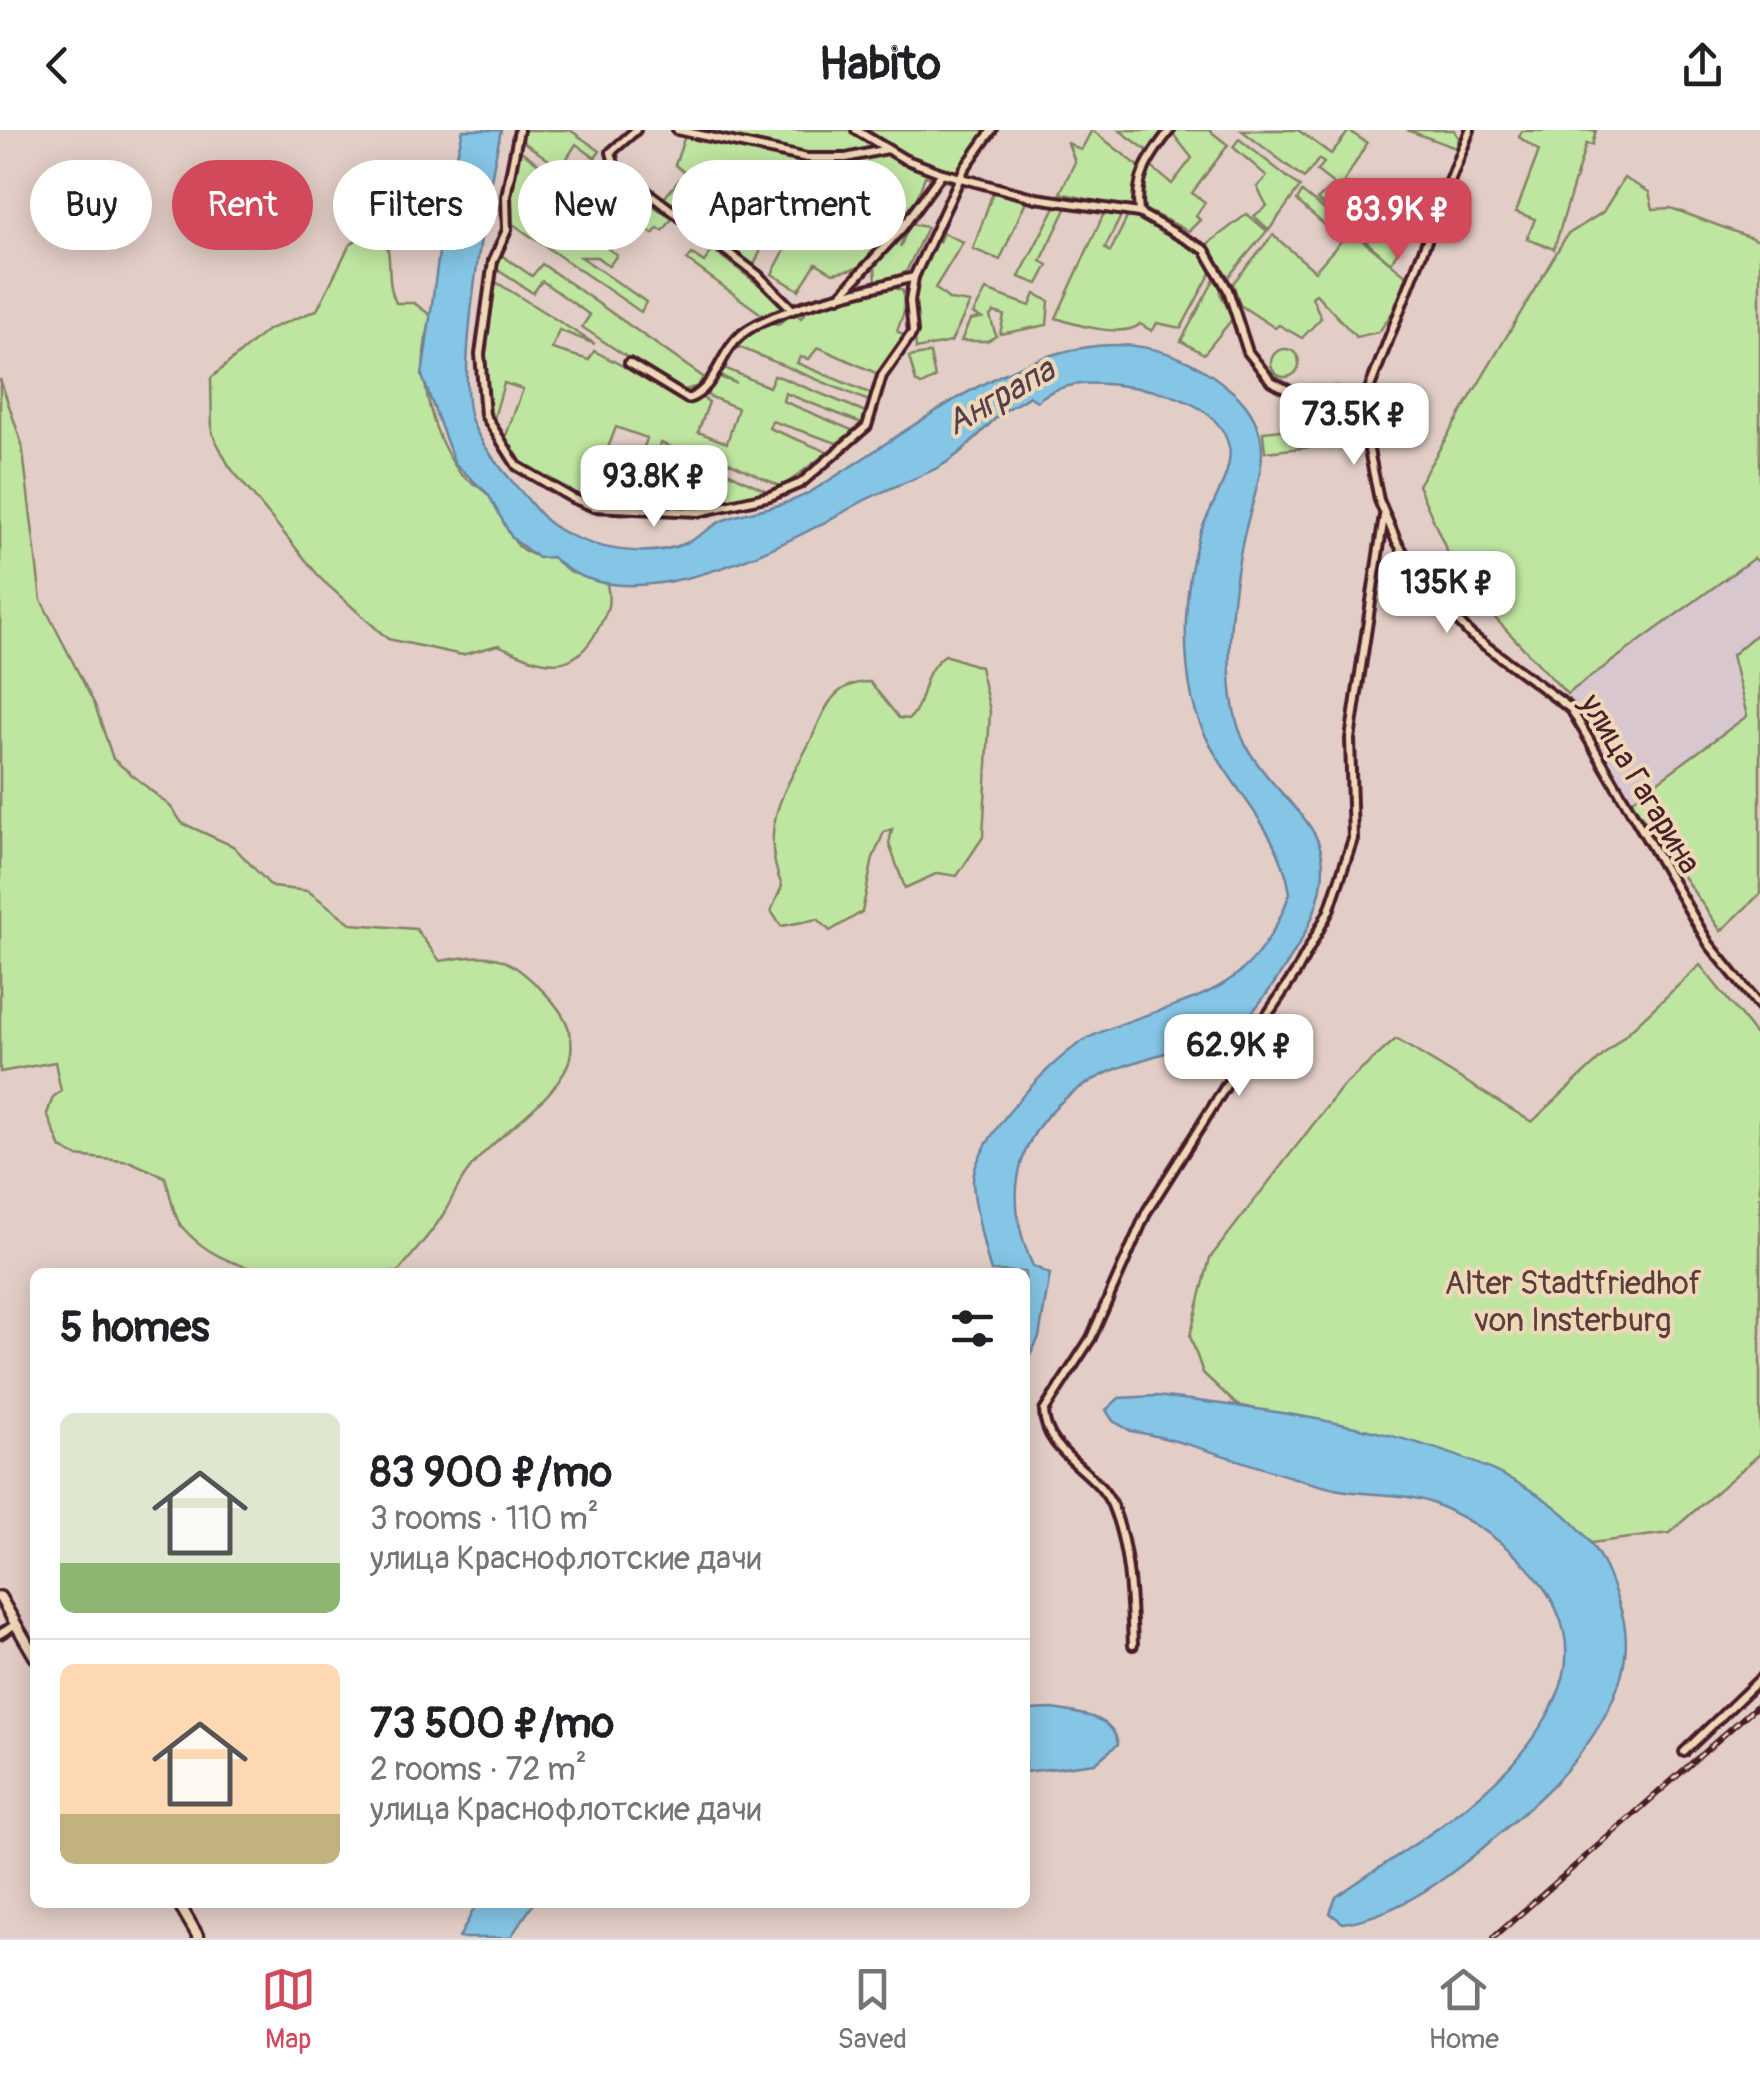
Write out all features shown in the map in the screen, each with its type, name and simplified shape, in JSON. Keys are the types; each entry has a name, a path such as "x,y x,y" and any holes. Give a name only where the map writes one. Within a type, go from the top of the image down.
{"street":[{"path":"519,130 506,196 507,230 492,260 480,354 485,415 517,466 594,508 699,512 770,496 800,483 868,426 882,376 912,332 914,276 992,130"},
{"path":"636,130 612,152 615,168 758,275 793,310"},
{"path":"677,130 690,136 808,158 846,158 887,149"},
{"path":"856,130 887,149 942,173 1036,198 1139,213 1205,250 1224,279 1248,352 1271,381 1299,396 1336,392 1348,396 1361,410 1384,514 1350,739 1353,839 1329,911 1298,971 1244,1050 1229,1081 1148,1210 1091,1338 1044,1411 1048,1434 1112,1504 1126,1556 1133,1645"},
{"path":"1139,213 1138,184 1145,163 1170,130"},
{"path":"1361,410 1466,132"},
{"path":"839,297 902,228 942,173"},
{"path":"628,363 688,398 704,393 742,334 793,310 914,276"},
{"name":"улица Гагарина","path":"1384,514 1422,583 1453,617 1570,708 1709,944 1760,1007"},
{"path":"0,1597 30,1648"},
{"path":"0,1634 16,1624"},
{"path":"1684,1752 1760,1679"},
{"path":"181,1908 198,1938"}],"shaded area":[{"path":"1754,558 1760,563 1760,631 1732,655 1747,715 1693,777 1631,801 1567,694"}],"green space":[{"path":"516,130 570,130 600,151 595,158 576,144 566,160 549,160 515,136"},
{"path":"687,130 987,130 955,184 925,176 906,230 906,160 677,160"},
{"path":"1092,130 1141,168 1132,209 1060,193 1075,162 1068,143 1081,150"},
{"path":"1119,130 1164,130 1148,151"},
{"path":"1176,130 1209,130 1228,145 1192,193 1205,202 1196,216 1200,220 1189,231 1146,210 1141,201 1148,164 1172,184 1192,158 1173,134"},
{"path":"1241,130 1298,130 1331,154 1349,131 1367,143 1340,189 1317,171 1324,163 1319,159 1304,178"},
{"path":"1407,130 1454,130 1459,138 1456,148"},
{"path":"1596,130 1592,145 1586,144 1554,249 1527,239 1535,219 1516,212 1539,151 1519,137 1522,131"},
{"path":"1239,139 1300,187 1269,230 1254,216 1267,206 1257,187 1267,176 1233,147"},
{"path":"514,146 534,160 518,160 518,228 504,218"},
{"path":"1624,178 1649,192 1653,209 1671,208 1760,241 1760,563 1754,558 1567,694 1460,581 1418,485 1567,235 1603,212"},
{"path":"1332,186 1401,246 1391,263 1317,200"},
{"path":"672,189 672,212 660,203"},
{"path":"994,189 1026,201 1000,260 973,249"},
{"path":"1302,192 1407,276 1401,300 1379,332 1356,337 1316,294 1312,297 1321,318 1302,338 1279,325 1275,328 1240,305 1233,283 1273,235 1315,271 1342,240 1297,201"},
{"path":"652,205 672,219 663,231 658,228 653,234"},
{"path":"1056,205 1067,207 1041,261 1048,265 1038,284 1019,277"},
{"path":"1105,211 1122,214 1105,248 1110,252 1128,216 1177,233 1209,257 1214,267 1181,328 1157,323 1152,331 1140,324 1111,330 1056,318"},
{"path":"1247,214 1267,231 1228,277 1206,245"},
{"path":"910,224 927,227 906,272 876,283 875,265 833,273 816,263 799,290 772,274 785,250 906,250"},
{"path":"943,233 963,242 935,288 950,300 970,303 951,342 916,349 912,286 933,239 939,242"},
{"path":"347,250 388,250 396,303 414,303 433,317 427,335 424,376 433,418 449,457 460,473 490,497 518,546 538,556 552,557 570,572 607,584 606,612 578,655 555,663 529,658 498,645 462,655 388,639 322,580 229,466 212,433 211,378 267,330 317,310"},
{"path":"494,250 532,276 542,264 703,377 698,386 682,391 672,387 582,327 590,315 542,281 533,293 490,265"},
{"path":"551,250 610,250 617,255 609,266 597,257 581,257 646,302 641,312"},
{"path":"713,250 787,306 768,319 687,260 692,254 704,262"},
{"path":"724,250 761,250 752,269"},
{"path":"1219,271 1224,284 1220,293 1233,318 1204,354 1181,341"},
{"path":"488,277 595,344 559,330 552,349 589,360 594,351 690,401 699,396 709,402 698,432 727,443 738,408 704,394 714,375 736,383 716,373 720,366 769,387 774,376 780,377 868,413 864,424 785,393 783,401 854,431 837,443 772,421 769,428 828,452 782,487 720,458 717,467 769,492 704,507 648,506 665,456 675,459 678,450 661,443 636,506 625,505 647,438 616,427 587,502 528,476 501,449 523,389 504,383 492,425 485,420 480,346"},
{"path":"895,288 903,291 904,312 897,331 903,335 901,345 878,374 818,347 809,359 800,357 797,363 872,394 871,402 734,345 769,323 778,325 793,311 801,318 805,313 800,309"},
{"path":"986,290 1030,306 1035,294 1049,301 1047,325 1000,334 1004,315 994,312 990,316 996,336 987,341 961,341 970,320 981,318 973,314"},
{"path":"1285,349 1295,353 1299,363 1295,373 1285,377 1275,373 1271,363 1275,353"},
{"path":"930,353 935,378 921,385 916,382 909,357"},
{"path":"0,379 22,444 41,600 95,705 113,759 171,807 182,823 233,846 272,887 308,891 352,924 416,929 440,961 485,957 507,962 543,991 565,1019 572,1045 566,1068 552,1090 468,1171 441,1218 401,1268 252,1268 229,1261 183,1228 165,1177 131,1162 76,1156 61,1148 47,1114 53,1097 61,1091 55,1062 0,1072"},
{"path":"1355,403 1358,419 1287,427 1284,411"},
{"path":"1363,421 1366,441 1265,452 1263,432"},
{"path":"1760,631 1760,894 1721,931 1631,801 1747,716 1732,655"},
{"path":"945,655 980,667 990,711 983,837 957,876 938,873 905,888 889,844 892,829 884,832 873,858 862,912 830,931 818,919 781,926 771,911 782,886 775,865 773,828 783,794 830,701 846,687 870,682 899,718 909,719 931,670"},
{"name":"Alter Stadtfriedhof von Insterburg","path":"1700,965 1760,1040 1760,1454 1669,1533 1591,1543 1554,1506 1497,1473 1420,1444 1237,1405 1203,1373 1190,1336 1210,1258 1342,1087 1396,1039 1532,1122"}],"water":[{"name":"Анграпа","path":"463,130 501,130 496,160 456,160"},
{"name":"Анграпа","path":"439,250 480,250 467,363 472,421 482,441 555,527 601,546 636,551 686,543 724,520 800,497 961,396 1015,368 1070,350 1125,345 1180,358 1233,392 1254,418 1260,434 1261,462 1234,590 1230,641 1232,694 1249,751 1318,841 1323,861 1322,885 1300,941 1246,1019 1206,1040 1109,1072 1080,1088 1038,1128 1025,1152 1018,1178 1017,1206 1033,1266 1050,1274 1039,1337 1030,1356 1030,1268 990,1268 977,1212 973,1181 986,1144 1018,1101 1075,1046 1123,1023 1209,992 1233,977 1255,958 1274,930 1290,893 1272,842 1201,725 1189,679 1186,618 1190,578 1198,539 1228,468 1229,447 1224,433 1206,413 1166,394 1113,385 1060,388 1037,401 1029,396 1001,414 939,467 788,541 704,573 661,583 620,585 583,577 552,557 538,558 512,538 488,494 455,464 422,376"},
{"path":"1156,1396 1327,1421 1453,1455 1510,1479 1557,1508 1592,1545 1605,1567 1626,1634 1624,1662 1617,1689 1590,1740 1552,1785 1491,1841 1421,1894 1395,1907 1343,1923 1330,1913 1336,1897 1427,1836 1492,1785 1531,1740 1548,1715 1565,1667 1566,1642 1560,1617 1547,1592 1516,1556 1482,1530 1432,1503 1335,1489 1284,1475 1131,1431 1113,1421 1106,1410 1119,1398"},
{"path":"1054,1709 1102,1721 1115,1734 1118,1744 1095,1763 1030,1771 1030,1710"},
{"path":"474,1908 531,1908 510,1938 459,1938"}],"railway":[{"path":"1493,1938 1760,1703"}]}
